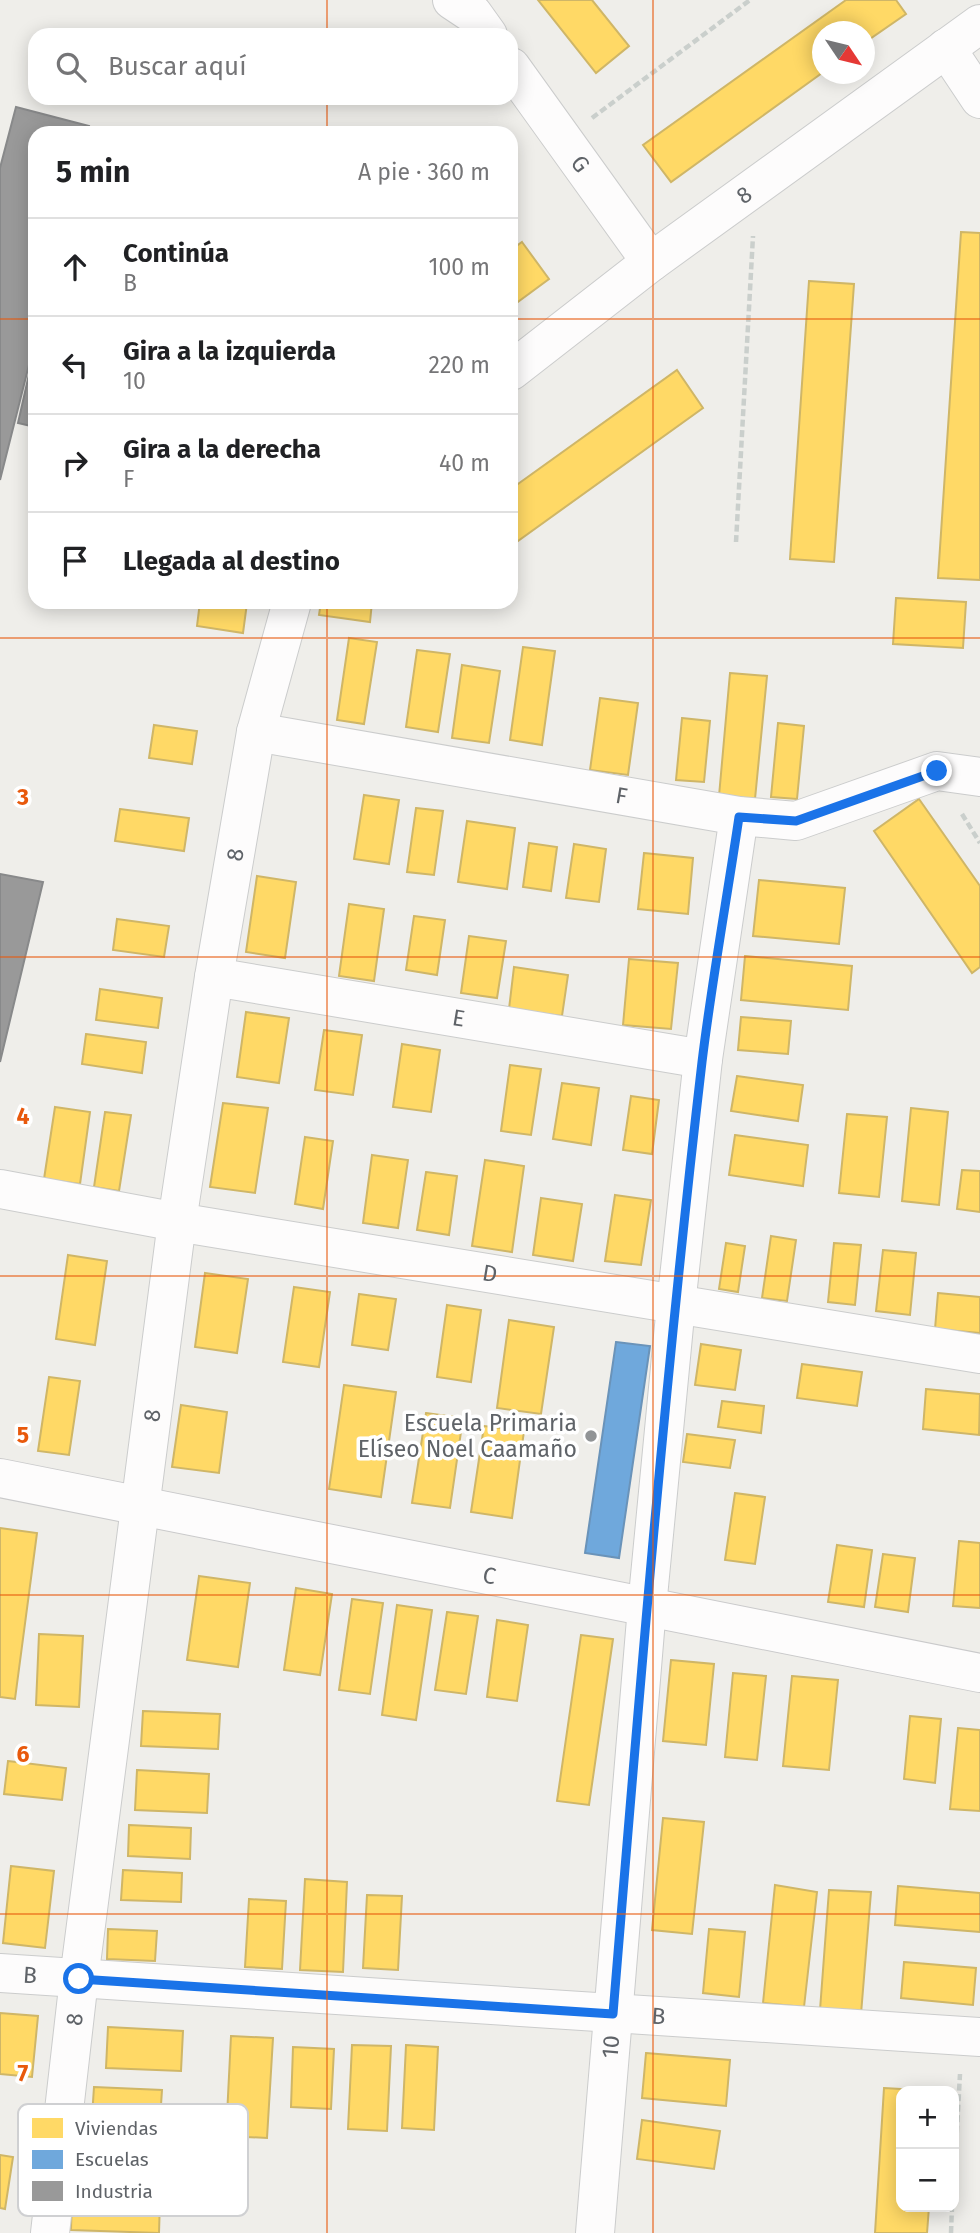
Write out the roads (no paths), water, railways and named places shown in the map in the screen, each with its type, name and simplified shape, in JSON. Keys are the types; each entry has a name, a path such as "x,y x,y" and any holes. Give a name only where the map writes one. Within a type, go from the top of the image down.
{"street":[{"path":"452,0 473,14 483,28"},
{"name":"8","path":"518,366 650,262 980,24"},
{"path":"946,48 980,99"},
{"name":"G","path":"518,77 650,262"},
{"name":"8","path":"65,2104 177,1222 214,977 256,732 290,609"},
{"name":"F","path":"256,732 739,817 796,821 937,771 980,777"},
{"name":"10","path":"595,2233 647,1606 676,1305 703,1059 739,817"},
{"name":"E","path":"214,977 703,1059"},
{"name":"D","path":"0,1189 177,1222 980,1354"},
{"name":"C","path":"0,1478 980,1673"},
{"name":"B","path":"0,1973 971,2037"}],"place":[{"name":"Escuela Primaria Elíseo Noel Caamaño","path":"591,1436"}]}
